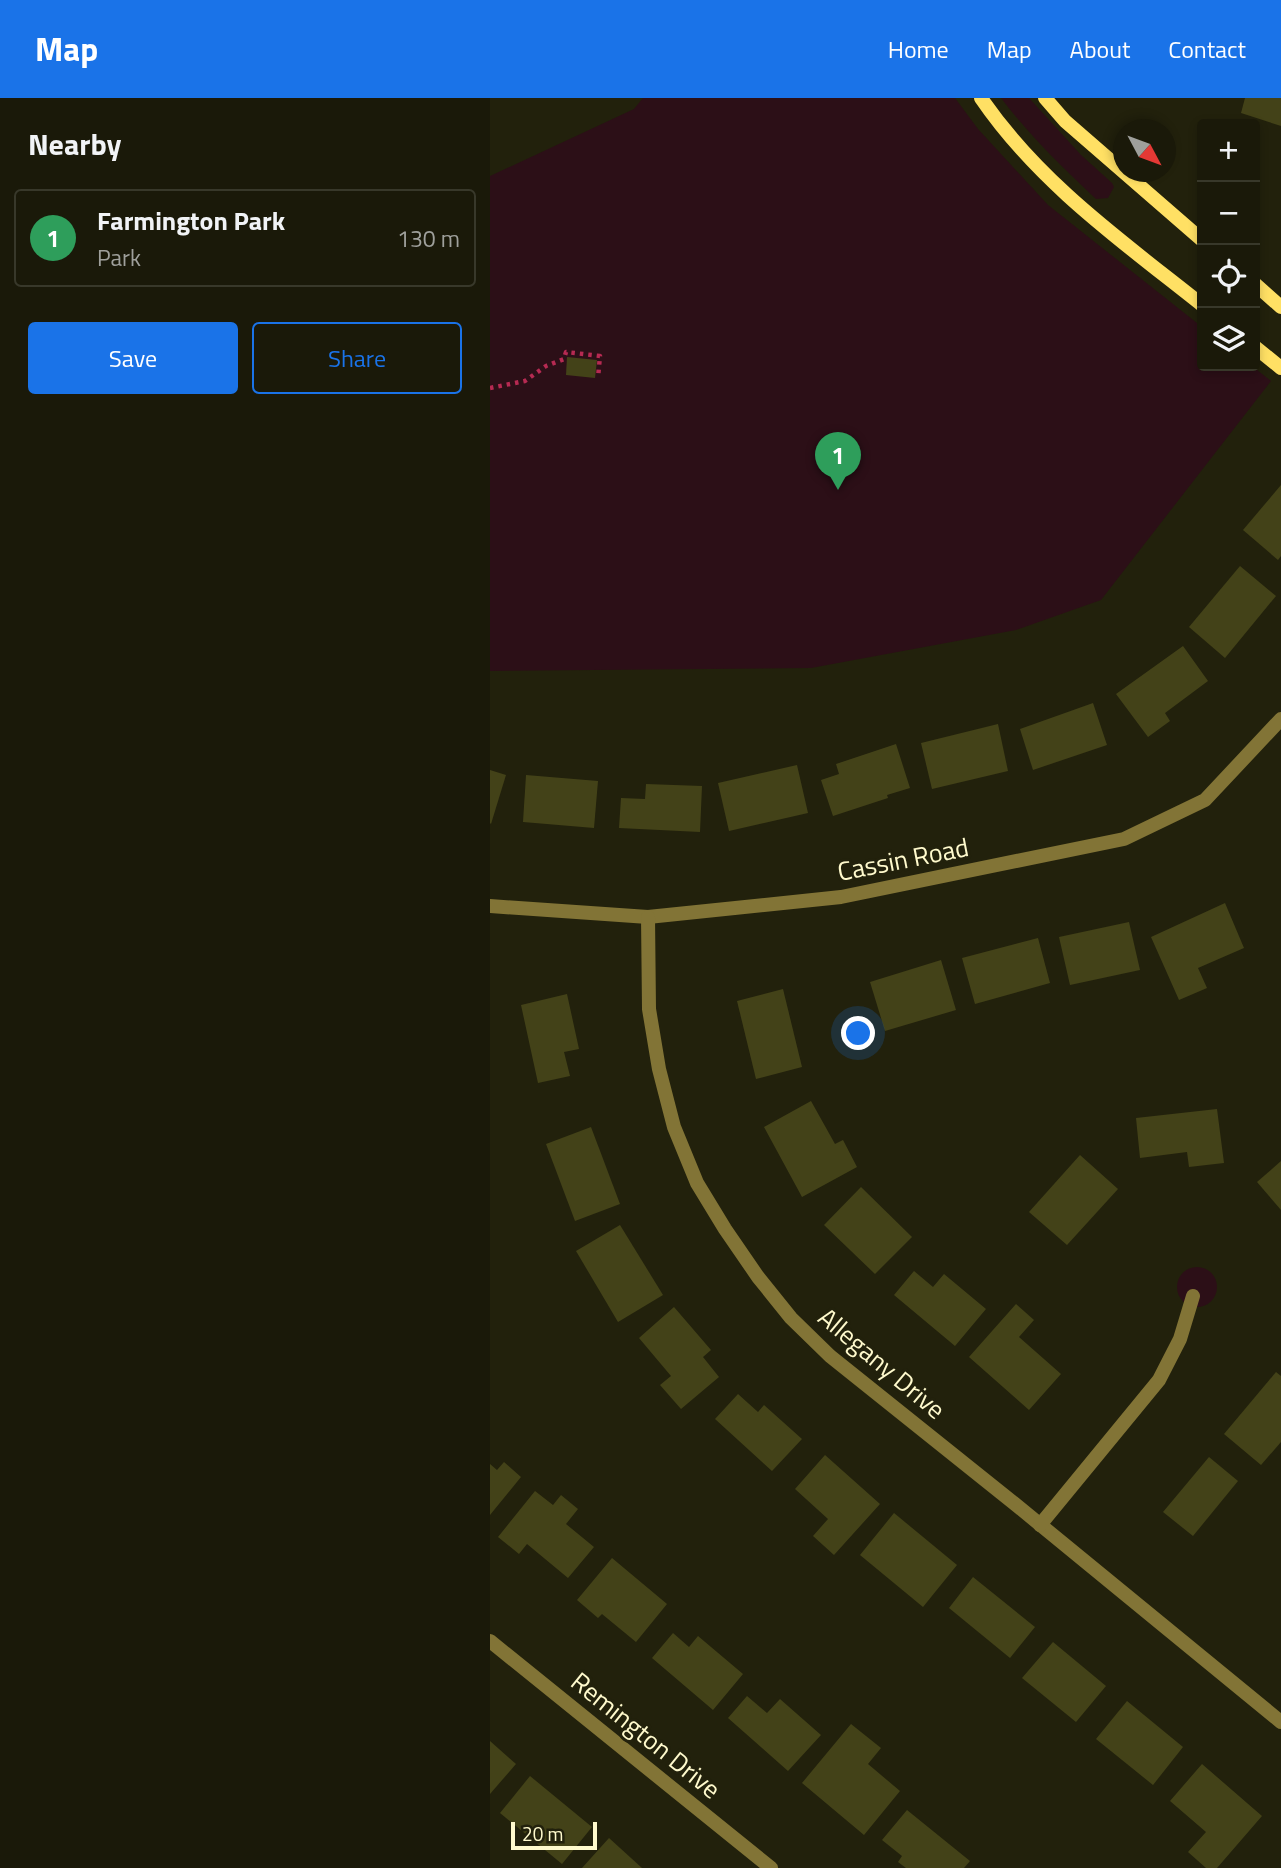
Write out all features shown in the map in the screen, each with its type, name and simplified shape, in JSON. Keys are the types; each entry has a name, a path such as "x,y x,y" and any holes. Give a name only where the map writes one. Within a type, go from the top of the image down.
{"main road":[{"path":"981,98 1028,157 1077,206 1197,301"},
{"path":"1045,98 1065,121 1197,236"},
{"path":"1260,288 1281,307"},
{"path":"1260,351 1281,368"}],"street":[{"name":"Cassin Road","path":"490,906 648,917 841,897 1124,839 1205,800 1281,719"},
{"name":"Allegany Drive","path":"648,917 649,1009 659,1069 674,1126 696,1183 758,1277 791,1318 830,1356 1281,1722"},
{"path":"1040,1525 1159,1380 1180,1339 1193,1296"},
{"name":"Remington Drive","path":"490,1641 771,1868"}],"path":[{"path":"490,388 525,381 546,366 564,359 566,352 600,356 598,378"}],"shaded area":[{"path":"643,98 955,98 978,129 1048,205 1197,323 1197,371 1258,371 1271,381 1101,600 1016,630 811,668 490,671 490,176 634,109"},
{"path":"1001,98 1029,98 1081,155 1112,183 1114,187 1108,198 1096,199 1034,138"},
{"path":"1197,1267 1211,1273 1217,1287 1211,1301 1197,1307 1183,1301 1177,1287 1183,1273"}],"building":[{"path":"1245,98 1281,98 1281,126 1241,113"},
{"path":"567,357 597,360 595,378 566,375"},
{"path":"1281,485 1281,556 1278,560 1243,530"},
{"path":"1240,566 1276,596 1225,658 1189,627"},
{"path":"1183,646 1208,681 1165,713 1170,721 1148,737 1116,694"},
{"path":"1093,703 1107,745 1033,770 1020,729"},
{"path":"998,724 1008,771 932,789 921,743"},
{"path":"896,744 910,788 833,816 821,780 839,774 836,764"},
{"path":"797,765 808,813 729,831 718,783"},
{"path":"490,770 506,775 491,824 490,823"},
{"path":"526,775 598,781 594,828 523,822"},
{"path":"646,784 702,786 700,832 619,828 621,798 645,799"},
{"path":"1225,903 1244,948 1198,968 1207,988 1179,1000 1151,937"},
{"path":"1129,922 1140,970 1070,985 1059,937"},
{"path":"1038,938 1050,983 975,1004 962,958"},
{"path":"941,960 956,1010 885,1031 870,982"},
{"path":"783,989 802,1067 756,1079 737,1001"},
{"path":"567,994 579,1049 564,1052 570,1076 538,1083 521,1005"},
{"path":"811,1101 835,1144 843,1140 857,1167 802,1197 764,1127"},
{"path":"1217,1109 1224,1163 1189,1167 1187,1152 1140,1158 1136,1118"},
{"path":"591,1127 620,1204 575,1221 546,1144"},
{"path":"1080,1155 1118,1189 1067,1245 1029,1212"},
{"path":"1281,1161 1281,1210 1257,1182"},
{"path":"861,1187 912,1237 875,1274 824,1225"},
{"path":"620,1225 663,1295 618,1322 576,1251"},
{"path":"914,1271 933,1287 944,1274 986,1309 955,1346 894,1295"},
{"path":"1016,1304 1034,1320 1019,1337 1061,1374 1029,1410 969,1357"},
{"path":"674,1307 711,1350 703,1357 719,1377 681,1409 660,1385 671,1376 639,1338"},
{"path":"1276,1372 1281,1376 1281,1442 1261,1465 1224,1434"},
{"path":"738,1394 758,1412 764,1405 802,1439 772,1471 715,1419"},
{"path":"825,1455 880,1504 834,1555 813,1536 828,1519 795,1489"},
{"path":"1209,1457 1238,1481 1193,1536 1163,1512"},
{"path":"504,1462 521,1477 490,1515 490,1464 497,1470"},
{"path":"535,1491 553,1505 561,1495 578,1509 566,1524 594,1547 568,1578 527,1544 519,1554 498,1537"},
{"path":"894,1513 957,1565 923,1607 860,1555"},
{"path":"612,1558 667,1604 636,1642 602,1614 598,1618 577,1600"},
{"path":"973,1577 1035,1627 1010,1658 949,1608"},
{"path":"673,1633 689,1647 698,1636 743,1674 713,1710 652,1658"},
{"path":"1053,1642 1106,1686 1076,1722 1022,1678"},
{"path":"747,1696 767,1713 780,1699 821,1735 788,1771 728,1718"},
{"path":"1127,1701 1183,1747 1153,1785 1096,1739"},
{"path":"851,1724 881,1748 868,1764 900,1791 864,1835 802,1783"},
{"path":"490,1741 516,1764 490,1794"},
{"path":"1202,1764 1262,1816 1217,1868 1206,1868 1188,1852 1206,1832 1170,1801"},
{"path":"530,1776 592,1827 562,1864 500,1813"},
{"path":"907,1810 970,1861 964,1868 906,1868 898,1862 902,1856 882,1840"},
{"path":"609,1838 642,1868 582,1868"}],"place":[{"name":"Farmington Park","path":"838,490"}]}
